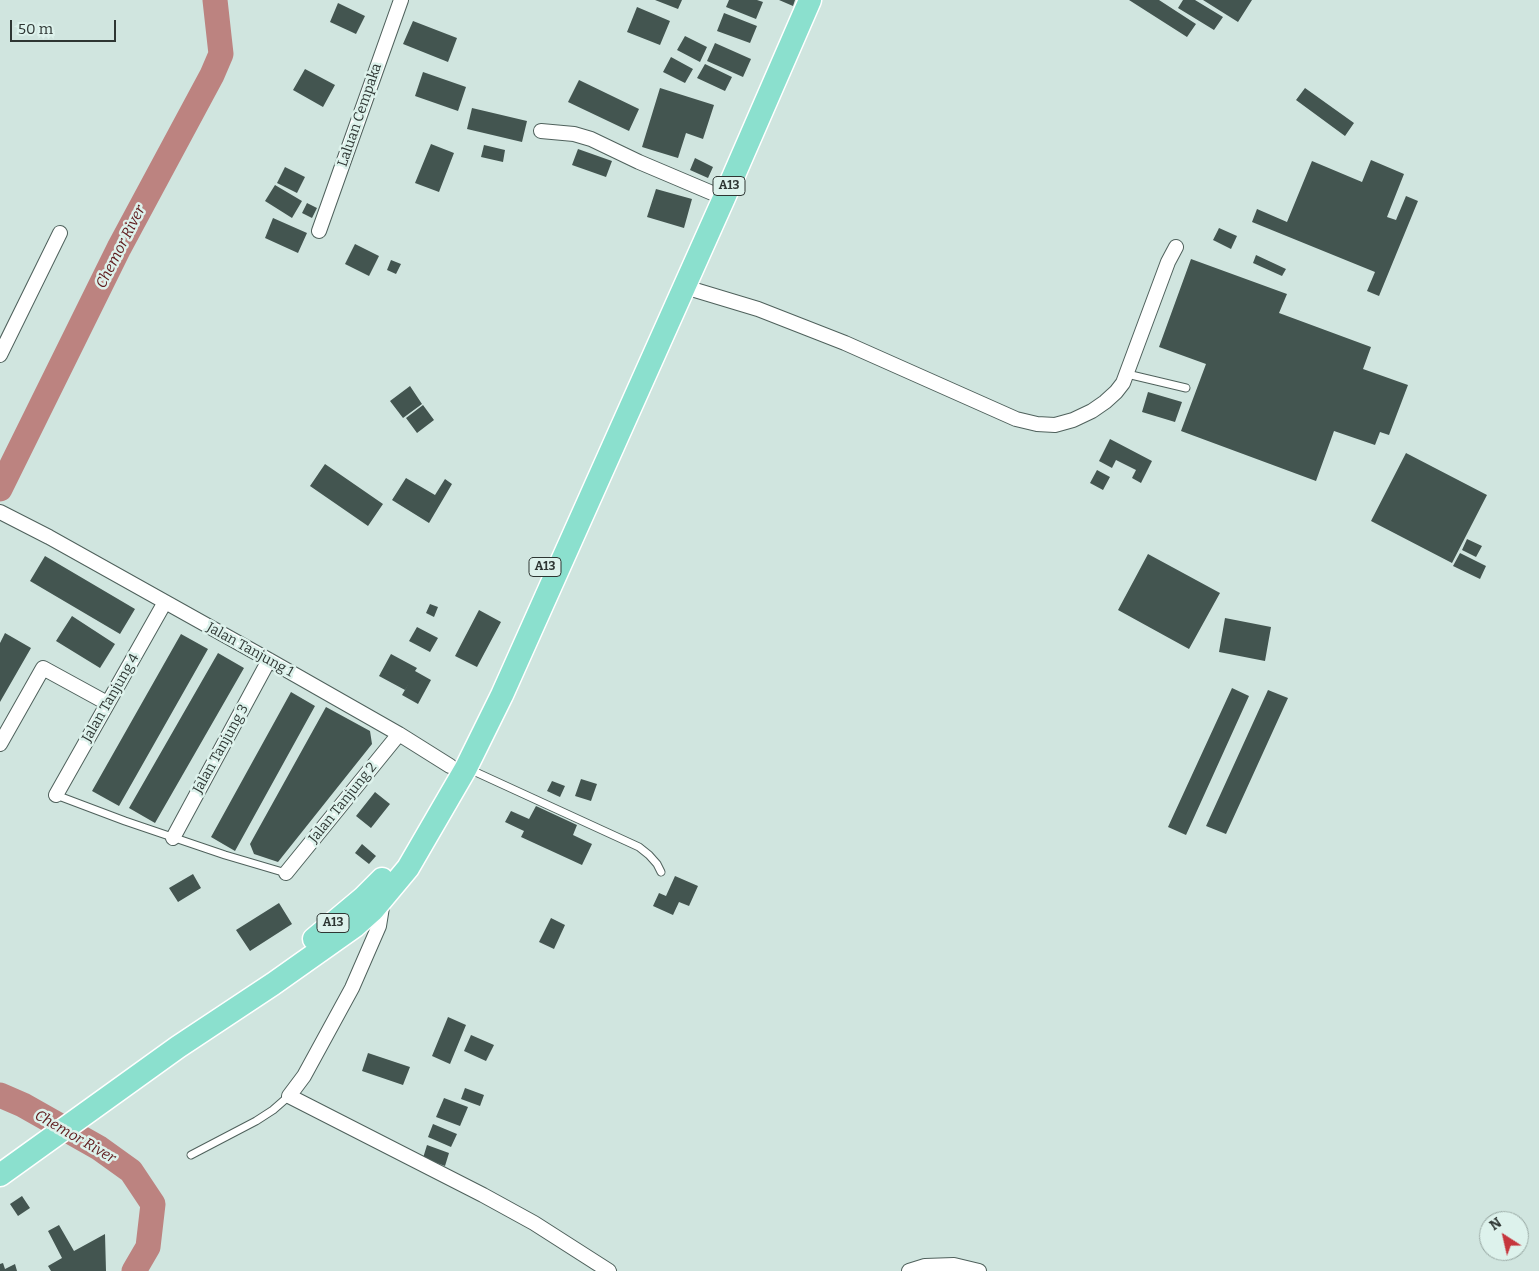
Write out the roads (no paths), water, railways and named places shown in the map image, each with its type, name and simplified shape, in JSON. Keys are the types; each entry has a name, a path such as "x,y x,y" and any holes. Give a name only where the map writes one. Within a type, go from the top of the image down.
{"main road":[{"name":"A13","path":"178,1047 326,929 363,898 382,879 410,840 465,754 486,727 536,622 810,0"},
{"name":"A13","path":"0,1175 178,1047 273,984 355,926 384,898 408,868 446,803 452,773 458,767 608,436 646,371"}],"street":[{"name":"Laluan Cempaka","path":"319,231 401,0"},
{"path":"541,131 574,134 591,139 639,162 724,198"},
{"path":"0,354 60,233"},
{"path":"685,287 758,309 845,343 1016,419 1037,424 1055,425 1073,420 1092,411 1105,402 1123,383 1168,262 1176,247"},
{"name":"Jalan Tanjung 1","path":"0,512 49,537 458,767"},
{"name":"Jalan Tanjung 4","path":"56,795 165,602"},
{"name":"Jalan Tanjung 3","path":"173,838 269,660"},
{"path":"0,744 44,668 107,703"},
{"name":"Jalan Tanjung 2","path":"286,872 399,734"},
{"path":"384,898 379,926 359,973 304,1076 289,1096 483,1195 534,1224 609,1271"},
{"path":"909,1271 925,1266 954,1265 979,1271"}],"lane":[{"path":"1127,374 1186,388"},
{"path":"458,767 639,847 650,855 661,872"},
{"path":"56,795 173,838 286,872"},
{"path":"191,1155 256,1121 289,1096"}],"waterway":[{"name":"Chemor River","path":"0,489 119,248 212,75 221,54 215,0"},
{"name":"Chemor River","path":"0,1095 23,1105 99,1148 131,1171 153,1204 148,1247 134,1271"}]}
